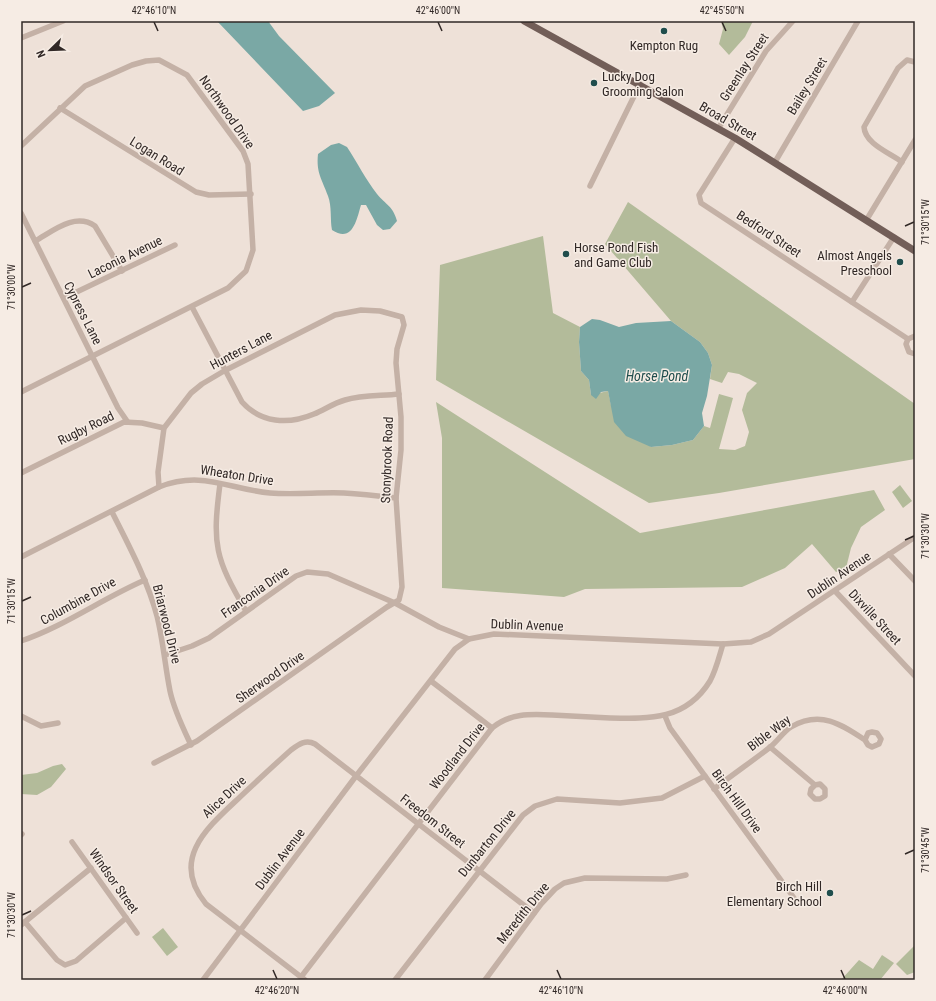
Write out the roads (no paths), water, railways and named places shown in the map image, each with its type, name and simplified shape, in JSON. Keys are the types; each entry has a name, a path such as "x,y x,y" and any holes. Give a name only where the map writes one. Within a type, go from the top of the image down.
{"main road":[{"name":"Broad Street","path":"524,21 735,138 867,219 915,251"}],"street":[{"path":"21,38 63,21"},
{"name":"Greenlay Street","path":"718,129 766,51 793,21"},
{"name":"Bailey Street","path":"775,162 858,21"},
{"name":"Northwood Drive","path":"21,146 85,86 132,65 146,61 159,60 174,67 187,76 200,90 243,151 248,164 251,194 253,250 246,271 228,288 192,308 21,392"},
{"path":"902,162 870,140 864,132 864,127 898,68 906,60 915,62"},
{"path":"590,186 640,84"},
{"name":"Logan Road","path":"60,108 196,192 209,195 251,194"},
{"name":"Bedford Street","path":"735,138 699,195 701,203 908,339"},
{"path":"867,219 915,140"},
{"name":"Cypress Lane","path":"21,213 92,356 127,421"},
{"path":"35,241 69,223 78,220 89,222 100,233 122,271"},
{"path":"852,302 894,237"},
{"name":"Laconia Avenue","path":"64,298 175,245"},
{"path":"192,308 224,371 246,407 258,415 276,421 302,419 345,400 358,397 399,394"},
{"name":"Hunters Lane","path":"159,487 158,472 164,428 191,393 224,371 335,315 361,310 380,311 402,317"},
{"name":"Stonybrook Road","path":"395,603 400,600 402,587 396,498 400,450 399,394 396,362 397,349 404,324 402,317"},
{"path":"915,336 908,339 906,344 907,350 915,354"},
{"name":"Rugby Road","path":"21,473 114,426 127,421 164,428"},
{"name":"Wheaton Drive","path":"21,557 159,487 173,482 190,479 268,492 293,494 344,493 396,498"},
{"path":"220,484 215,526 217,551 229,583 246,611"},
{"name":"Briarwood Drive","path":"112,512 145,580 156,615 165,655 170,692 191,745"},
{"name":"Dublin Avenue","path":"203,980 356,776 455,650 469,639 494,634 723,644 743,643 761,638 777,630 915,537"},
{"path":"889,554 915,581"},
{"name":"Franconia Drive","path":"165,655 192,646 209,638 296,576 307,572 328,574 395,603 440,627 469,639"},
{"name":"Columbine Drive","path":"21,641 46,632 122,590 145,580"},
{"name":"Dixville Street","path":"835,591 915,676"},
{"name":"Sherwood Drive","path":"154,763 191,745 387,607 395,603"},
{"name":"Woodland Drive","path":"303,979 492,728 506,719 530,714 630,718 665,716 682,709 700,694 713,676 723,644"},
{"path":"431,680 492,728"},
{"path":"21,716 41,726 58,723"},
{"name":"Birch Hill Drive","path":"665,716 670,728 704,776 794,898"},
{"name":"Bible Way","path":"714,788 770,747 790,728 815,720 834,721 865,740"},
{"name":"Alice Drive","path":"240,930 203,900 196,886 192,871 192,856 195,846 203,833 291,750 306,741 315,744 356,776"},
{"path":"770,747 815,785"},
{"name":"Freedom Street","path":"356,776 534,913"},
{"name":"Dunbarton Drive","path":"395,980 523,814 546,801 557,798 620,803 650,801 668,796 704,776"},
{"name":"Windsor Street","path":"72,842 137,933"},
{"path":"91,868 23,924 57,960 65,965 76,961 126,918"},
{"name":"Meredith Drive","path":"485,980 534,913 555,889 570,880 594,878 667,879 686,875"},
{"path":"240,930 303,979"}],"water":[{"path":"217,21 268,21 279,36 335,93 319,106 303,111"},
{"path":"339,143 347,147 373,189 393,212 397,221 390,229 383,230 377,225 366,205 361,205 356,222 349,232 345,234 332,230 330,204 319,171 318,154 331,145"},
{"name":"Horse Pond","path":"592,319 600,320 619,327 636,323 671,321 700,342 708,353 712,365 707,396 702,413 704,426 693,440 672,445 651,447 626,436 614,422 608,391 601,392 596,399 591,395 589,380 581,371 579,342 580,327"}],"place":[{"name":"Kempton Rug","path":"664,31"},
{"name":"Lucky Dog Grooming Salon","path":"594,83"},
{"name":"Horse Pond Fish and Game Club","path":"566,254"},
{"name":"Almost Angels Preschool","path":"900,262"},
{"name":"Birch Hill Elementary School","path":"830,893"}]}
